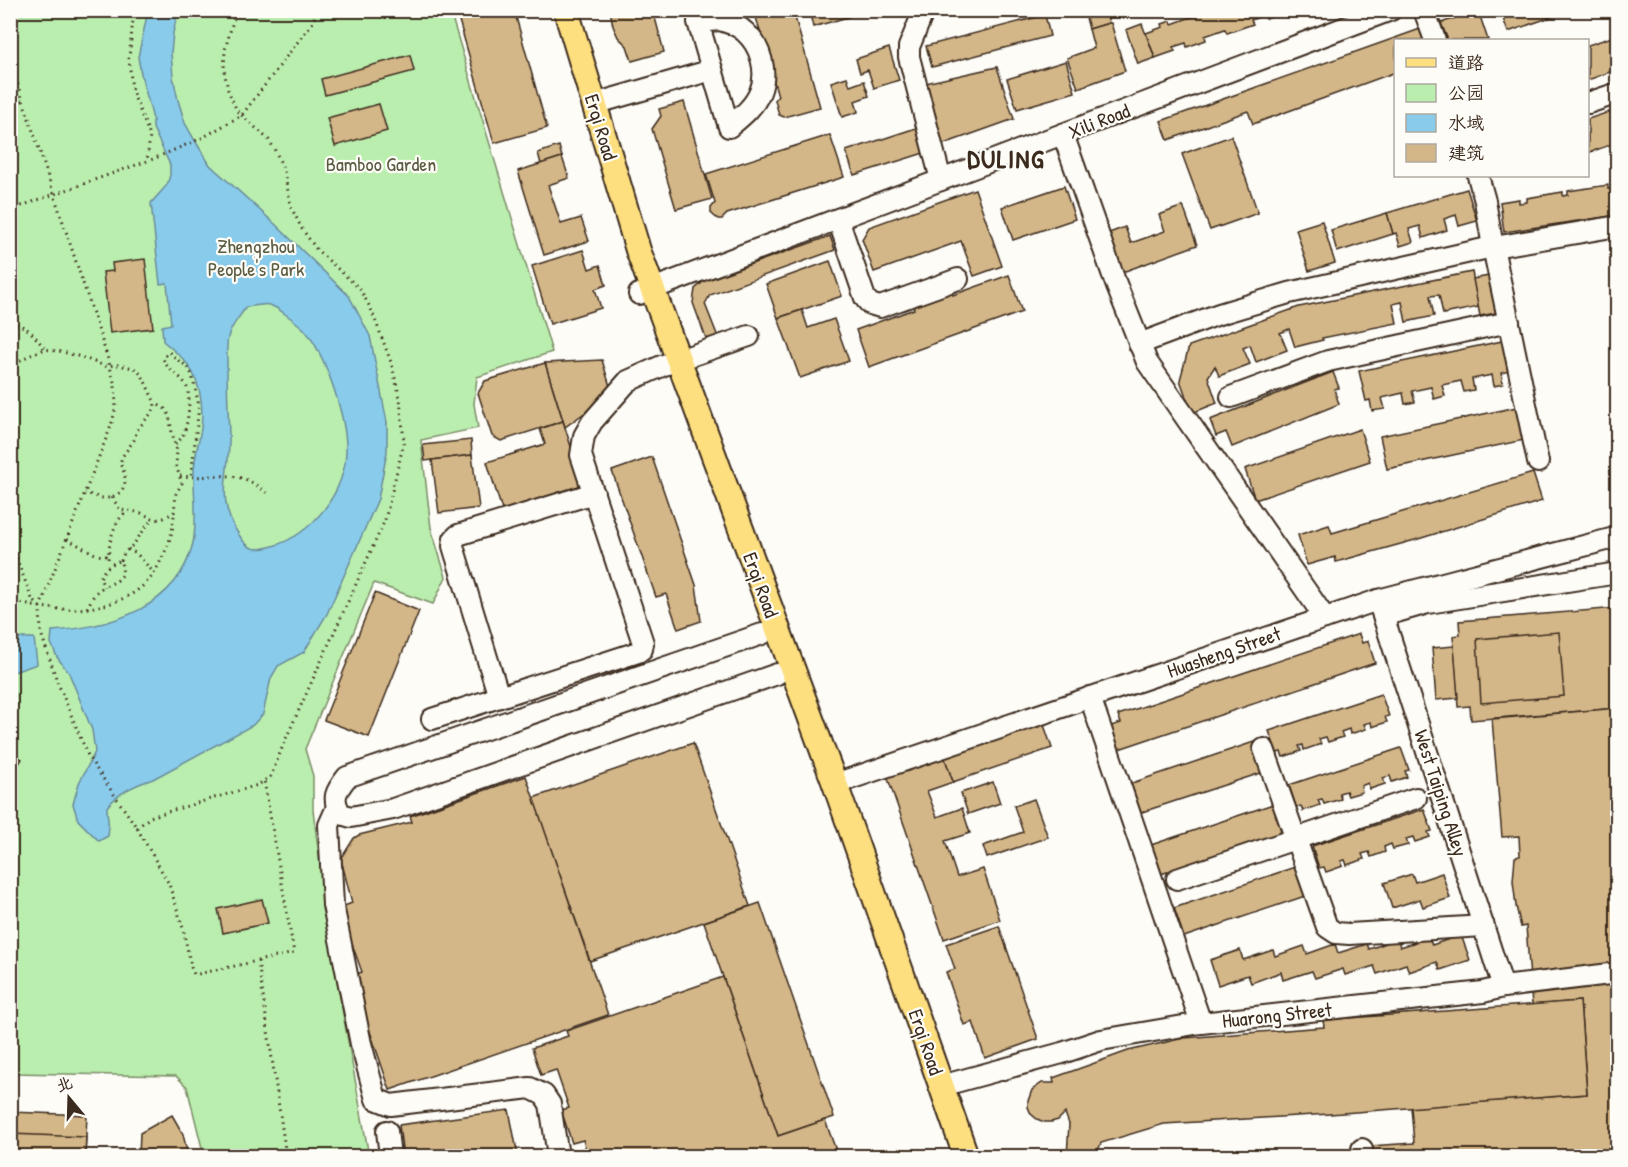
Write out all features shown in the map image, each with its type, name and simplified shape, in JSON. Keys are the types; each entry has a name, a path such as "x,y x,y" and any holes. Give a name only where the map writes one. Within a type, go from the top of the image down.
{"main road":[{"name":"Erqi Road","path":"551,10 625,255 645,292 835,784 966,1156"},
{"name":"Erqi Road","path":"566,10 638,250 645,292"},
{"name":"Erqi Road","path":"671,363 762,634 821,790 949,1156"}],"street":[{"path":"924,10 909,47 909,57 941,180"},
{"name":"Xili Road","path":"645,292 1391,10"},
{"path":"1424,10 1434,39"},
{"path":"720,20 733,24 746,32 756,46 763,63 763,81 759,93 745,114 729,127 718,89 712,70 698,22 720,20"},
{"path":"594,104 712,70"},
{"path":"1589,102 1617,93"},
{"path":"1063,134 1116,284 1148,362 1325,618"},
{"path":"1478,177 1538,462"},
{"path":"838,219 865,298 870,304 880,307 958,279"},
{"path":"1139,344 1219,314 1289,293 1493,247 1617,226"},
{"path":"1231,397 1328,361 1509,322"},
{"path":"432,719 642,649 643,643 581,455 584,436 592,422 628,381 671,363 749,336"},
{"path":"500,697 453,546 454,539 458,535 594,494"},
{"name":"Huasheng Street","path":"835,784 1325,618 1380,608 1617,537"},
{"path":"1380,608 1428,603 1617,573"},
{"name":"West Taiping Alley","path":"1380,608 1503,987"},
{"path":"762,634 347,777 334,800 341,814 351,817 393,809 777,674"},
{"path":"1090,697 1201,1023"},
{"path":"1264,749 1327,927 1336,933 1484,926"},
{"path":"1177,879 1416,798"},
{"path":"337,807 329,825 333,905 361,1044 376,1100 391,1105 530,1089 544,1095 550,1104 558,1156"},
{"name":"Huarong Street","path":"942,1086 1101,1040 1201,1023 1483,992 1503,987 1617,973"},
{"path":"387,1131 390,1156"}],"path":[{"path":"134,10 129,58 132,91 150,136 147,161"},
{"path":"137,828 150,817 258,785 271,776 385,520 404,442 400,398 391,363 371,309 360,289 317,250 302,230 291,207 284,171 276,152 269,140 237,111 228,90 225,50 236,10"},
{"path":"10,210 153,159 202,138 242,115 313,22 318,10"},
{"path":"10,61 55,194 115,386 116,407 111,426 40,607 41,633 57,681 89,758 137,828 169,884 194,974 294,953 264,780"},
{"path":"10,104 24,99"},
{"path":"10,324 19,323 25,327 45,349"},
{"path":"10,367 45,349 63,352 105,366 118,365 134,368 142,375 155,403 154,410 137,430 134,440 122,456 120,464 125,471 126,478 124,487 117,495 107,499 85,493"},
{"path":"175,444 183,436 190,398 186,384 164,363 163,358 169,352 188,367 199,406 192,477"},
{"path":"10,599 18,603 40,607 87,608 122,598 141,587 154,573 171,538 176,494 182,483 169,415 165,409 155,403"},
{"path":"180,476 233,475 248,480 269,495"},
{"path":"10,489 14,508 10,520"},
{"path":"112,496 120,510 135,512 152,519 164,519 174,512"},
{"path":"110,565 108,559 114,527 119,518 128,511"},
{"path":"87,608 94,595 104,587 118,582 123,574 121,561 124,553 134,545 152,519"},
{"path":"67,539 97,555 106,556 108,559"},
{"path":"10,541 32,599 40,607"},
{"path":"128,549 154,573"},
{"path":"104,587 100,578 102,573 114,562 121,561"},
{"path":"258,961 286,1156"}],"green space":[{"name":"Zhengzhou People's Park","path":"11,11 450,11 552,352 477,377 474,404 478,428 421,440 431,528 446,577 433,604 374,583 305,749 313,776 313,810 331,948 369,1156 204,1156 187,1087 176,1076 11,1073"}],"water":[{"path":"148,11 178,11 171,53 173,77 185,123 210,165 349,296 370,336 387,422 387,452 378,499 327,614 304,652 278,666 271,678 263,714 253,725 117,797 107,807 108,836 99,841 78,820 73,804 79,783 95,752 92,730 69,673 57,657 51,643 52,631 97,625 119,619 139,610 173,584 185,565 193,543 194,469 202,419 200,392 189,366 163,341 162,326 171,324 167,283 160,284 151,203 167,185 170,165 153,128 153,119 138,57","holes":["273,306 279,310 303,328 311,339 327,369 339,404 346,451 340,481 324,509 301,532 288,540 257,549 246,544 231,522 225,497 229,448 227,348 230,331 246,307"]},
{"path":"34,638 37,664 11,673 11,640"}],"building":[{"path":"456,10 514,10 547,128 494,143"},
{"path":"610,10 653,10 664,52 632,61 627,46 618,37 613,26"},
{"path":"754,10 793,10 820,107 784,117 779,115 775,100 778,96"},
{"path":"809,10 872,10 813,27"},
{"path":"1084,10 1106,10 1109,23 1089,29"},
{"path":"1202,10 1284,10 1285,12 1266,19 1264,15 1251,20 1253,24 1227,33 1225,29 1205,36 1206,40 1187,47 1186,43 1173,47 1175,51 1155,58 1146,33 1163,27 1162,24 1171,21 1172,24 1202,13"},
{"path":"1478,10 1488,39 1448,39 1441,23"},
{"path":"1500,10 1571,10 1508,32"},
{"path":"1045,15 1050,36 932,67 926,46"},
{"path":"1111,23 1125,71 1078,88 1067,58 1094,48 1089,29"},
{"path":"1142,24 1155,58 1138,64 1126,30"},
{"path":"1423,28 1427,39 1394,39 1394,73 1253,124 1248,111 1168,140 1161,121"},
{"path":"1618,35 1618,69 1589,80 1589,45"},
{"path":"889,48 899,80 874,88 868,70 860,73 856,59"},
{"path":"410,55 414,71 325,95 321,79"},
{"path":"1066,61 1075,92 1017,109 1007,79"},
{"path":"997,67 1014,119 941,145 921,84"},
{"path":"847,77 850,86 864,81 869,96 855,101 858,112 842,117 831,82"},
{"path":"684,102 712,199 676,209 652,129 661,116 659,109"},
{"path":"379,104 387,131 335,146 327,118"},
{"path":"1618,109 1618,142 1589,153 1589,119"},
{"path":"916,128 924,153 854,175 846,151"},
{"path":"830,135 844,177 727,214 722,219 718,219 711,213 711,208 715,203 706,174"},
{"path":"1231,136 1258,213 1210,230 1182,154"},
{"path":"559,146 562,157 541,164 538,153"},
{"path":"562,157 569,178 548,185 561,224 581,218 589,241 544,255 518,171"},
{"path":"1618,183 1618,215 1504,232 1500,202 1519,199 1519,203 1527,202 1527,198 1563,192 1563,196 1568,195 1568,191 1608,185 1608,189 1613,188 1612,184"},
{"path":"1064,186 1075,219 1013,240 1002,207"},
{"path":"975,189 1002,266 974,276 961,241 874,272 862,239 869,227"},
{"path":"1467,189 1477,221 1459,226 1456,215 1444,219 1447,230 1423,238 1420,226 1409,229 1413,242 1400,246 1396,233 1393,234 1387,213"},
{"path":"1183,206 1197,245 1117,274 1104,235 1125,227 1131,243 1165,231 1159,215"},
{"path":"1387,213 1393,234 1337,252 1331,230"},
{"path":"1322,221 1335,263 1309,271 1296,229"},
{"path":"830,236 835,250 710,295 705,304 718,337 707,341 693,303 695,289 704,281"},
{"path":"583,250 589,269 600,265 606,285 595,289 601,308 550,324 532,266"},
{"path":"145,259 153,328 110,333 103,272 113,271 112,263"},
{"path":"830,261 842,296 778,318 766,284"},
{"path":"1472,272 1479,307 1443,314 1439,295 1430,296 1434,316 1406,322 1402,302 1393,304 1397,323 1322,338 1323,340 1295,347 1289,329 1280,333 1287,350 1256,362 1250,345 1243,348 1250,364 1219,376 1215,366 1208,377 1217,403 1192,413 1180,380 1189,346 1299,307"},
{"path":"1009,275 1022,312 869,367 856,330 914,309 912,305 952,290 953,295"},
{"path":"1489,276 1496,313 1480,316 1473,279"},
{"path":"802,310 808,328 834,319 849,361 800,378 778,318"},
{"path":"1507,340 1514,370 1501,373 1503,384 1494,386 1492,375 1472,379 1474,390 1464,392 1461,381 1442,385 1445,396 1434,399 1431,387 1412,391 1415,402 1405,404 1403,393 1382,398 1385,409 1372,411 1370,400 1366,401 1359,371"},
{"path":"602,360 612,393 565,427 545,363"},
{"path":"545,363 563,421 501,441 492,436 478,393 485,381"},
{"path":"1333,372 1339,388 1334,389 1339,404 1232,447 1226,432 1216,436 1210,420"},
{"path":"1517,407 1524,440 1387,469 1380,436"},
{"path":"563,421 583,485 502,510 487,462 545,444 540,429"},
{"path":"1360,429 1370,461 1255,500 1245,469"},
{"path":"471,440 472,455 425,461 423,445"},
{"path":"472,455 479,508 439,513 432,460"},
{"path":"652,457 696,585 701,621 678,629 666,594 656,597 612,471"},
{"path":"1533,473 1542,501 1336,562 1335,557 1307,565 1298,535 1329,525 1332,533"},
{"path":"375,593 419,611 369,737 324,720"},
{"path":"1618,608 1618,708 1471,720 1470,706 1458,707 1453,636 1460,635 1459,621"},
{"path":"1559,632 1564,696 1481,703 1477,639"},
{"path":"1359,634 1362,643 1368,641 1375,663 1119,749 1111,726 1121,723 1118,715"},
{"path":"1454,646 1458,698 1436,700 1432,648"},
{"path":"1381,694 1389,716 1385,717 1387,722 1372,727 1371,722 1364,724 1366,729 1350,734 1349,729 1341,732 1343,737 1328,742 1326,737 1319,739 1321,744 1304,750 1303,745 1299,746 1301,751 1283,757 1281,752 1277,753 1269,731"},
{"path":"1618,708 1618,1156 1371,1156 1370,1146 1414,1143 1411,1107 1587,1094 1580,1001 1532,1005 1526,926 1521,927 1513,881 1515,857 1520,856 1519,836 1502,837 1492,719"},
{"path":"1043,722 1052,748 953,782 944,756"},
{"path":"1254,742 1264,772 1139,813 1129,784"},
{"path":"693,743 750,906 590,961 533,798"},
{"path":"1401,748 1409,770 1405,771 1407,777 1392,782 1390,776 1383,778 1385,784 1370,789 1368,783 1361,786 1362,792 1348,796 1346,791 1339,793 1341,799 1324,804 1322,799 1318,800 1320,805 1303,811 1301,806 1296,807 1289,785"},
{"path":"10,752 22,759 10,777"},
{"path":"944,756 953,782 927,791 937,817 962,808 970,833 945,841 957,877 983,869 1000,920 944,939 887,776"},
{"path":"526,776 608,1015 390,1090 351,976 362,972 339,908 352,903 341,859 354,838 359,835 412,822 410,816"},
{"path":"993,782 1000,803 968,814 961,793"},
{"path":"1034,799 1048,837 987,858 983,846 1023,832 1014,806"},
{"path":"1276,803 1285,832 1161,874 1151,845"},
{"path":"1424,809 1432,831 1428,832 1430,837 1415,842 1413,837 1406,839 1408,845 1393,849 1391,844 1384,847 1385,852 1371,857 1369,852 1362,854 1364,859 1347,865 1345,860 1341,861 1343,866 1326,872 1324,867 1319,868 1312,846"},
{"path":"1298,866 1308,895 1184,937 1174,908"},
{"path":"1442,873 1450,898 1423,907 1420,899 1392,908 1384,883 1412,874 1415,882"},
{"path":"262,899 268,923 223,933 218,909"},
{"path":"760,903 834,1117 778,1136 704,922"},
{"path":"999,926 1038,1039 985,1058 973,1022 964,1025 946,972 955,969 946,944"},
{"path":"1461,935 1470,960 1440,970 1437,962 1409,972 1406,964 1377,974 1374,966 1345,975 1343,969 1315,978 1312,971 1283,980 1281,972 1251,983 1248,975 1218,985 1210,960 1240,950 1243,960 1273,950 1275,956 1304,946 1307,954 1335,944 1338,953 1367,944 1369,949 1398,939 1400,947 1429,938 1432,945"},
{"path":"723,977 778,1136 825,1120 838,1156 588,1156 583,1140 572,1143 561,1110 569,1108 556,1070 541,1075 532,1048 568,1036 566,1031"},
{"path":"1580,1001 1587,1094 1164,1124 1101,1143 1096,1156 1067,1156 1069,1124 1065,1113 1058,1120 1044,1122 1031,1114 1028,1107 1032,1090 1042,1083 1054,1083 1053,1078 1128,1051 1184,1038 1324,1027 1323,1020"},
{"path":"509,1110 518,1156 403,1156 399,1125"},
{"path":"10,1112 87,1115 85,1156 10,1156"},
{"path":"172,1115 183,1134 188,1156 139,1156 140,1133"},
{"path":"10,1134 86,1137 85,1156 10,1156"},
{"path":"1240,1150 1241,1156 1188,1156"}],"district":[{"name":"DULING","path":"1006,159"}],"park label":[{"name":"Bamboo Garden","path":"381,164"}]}
